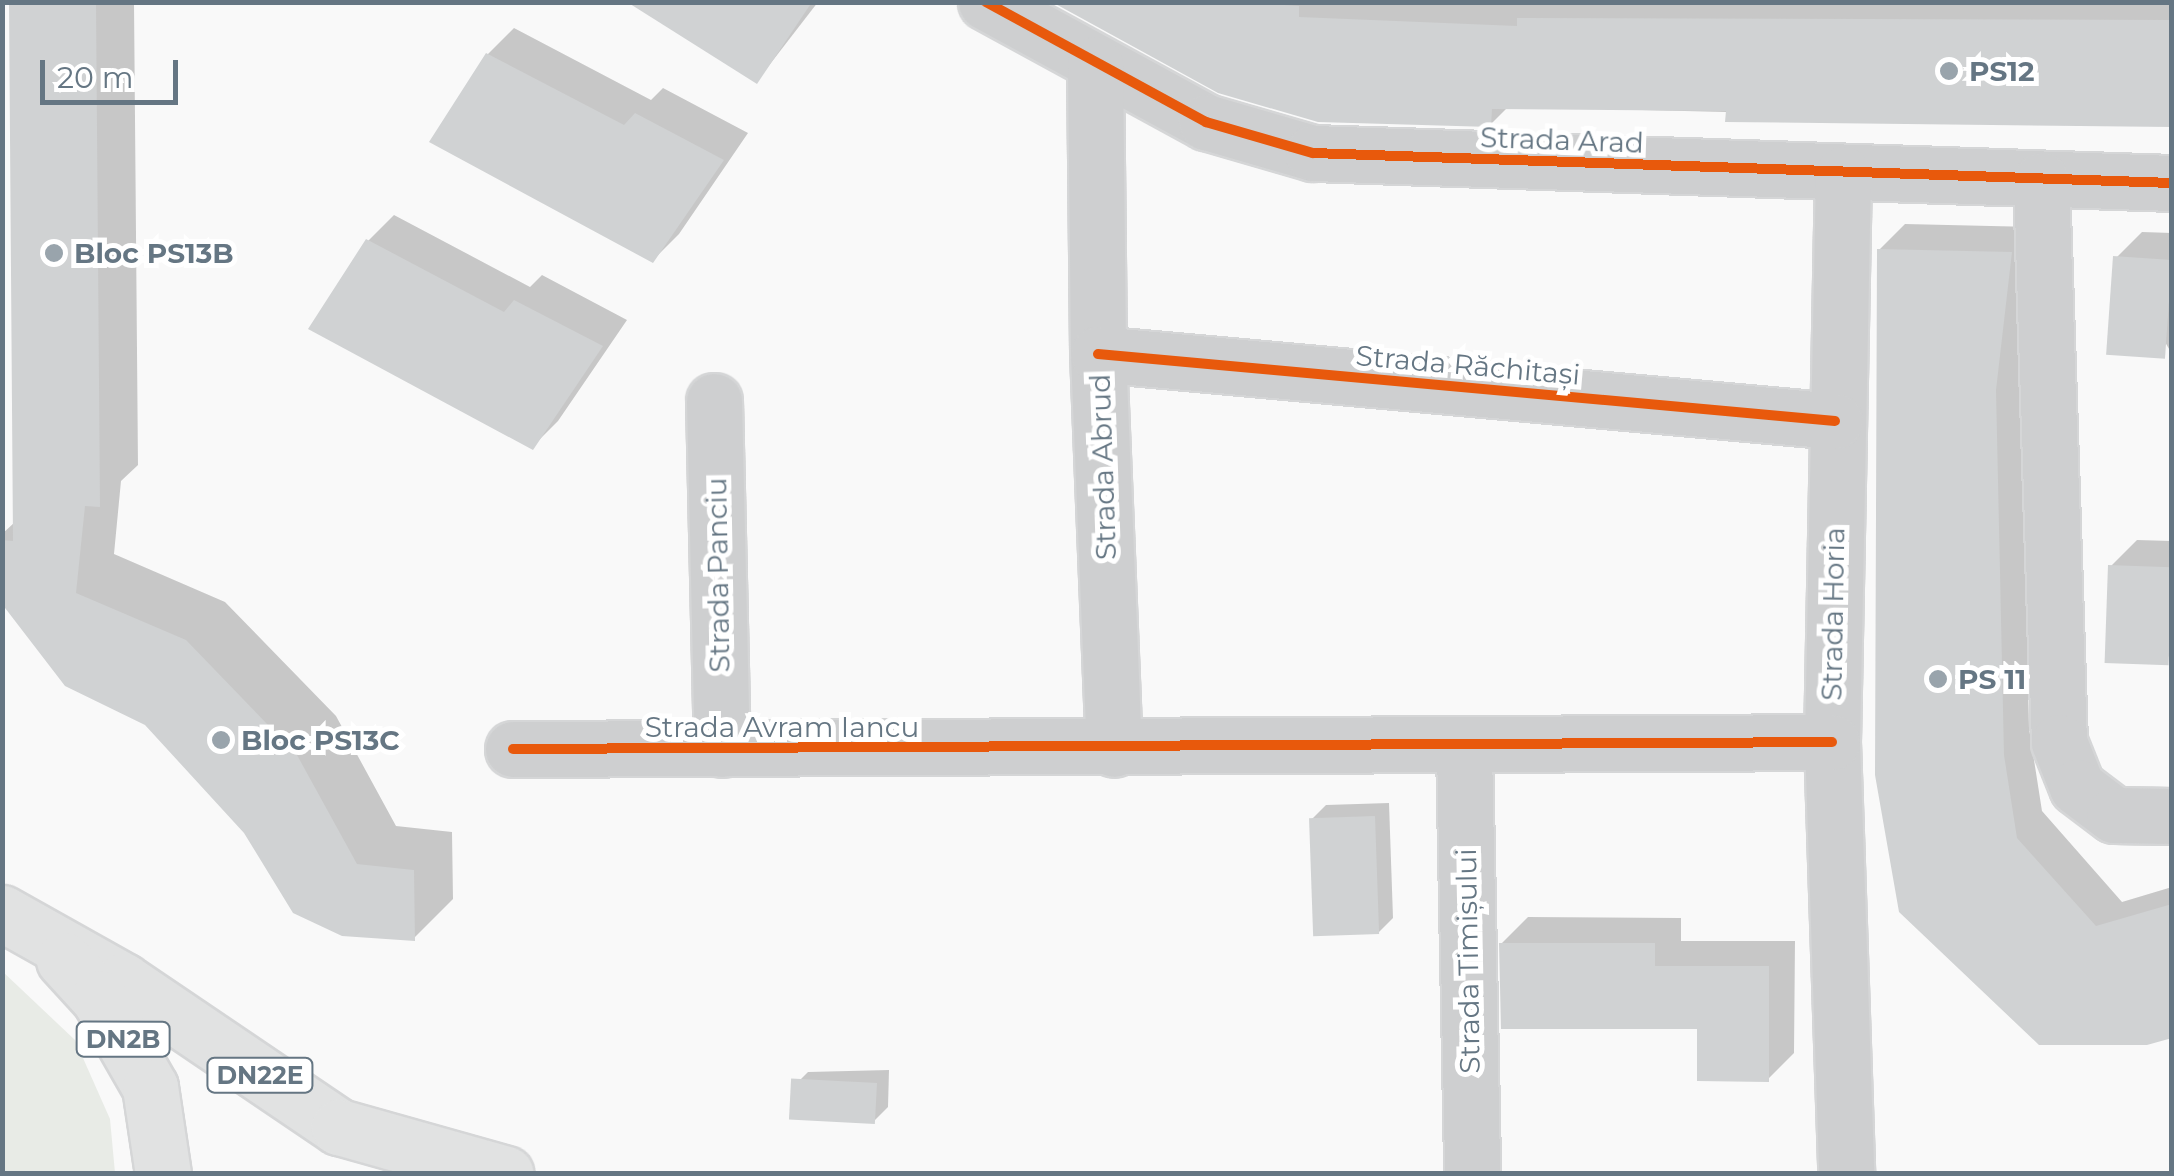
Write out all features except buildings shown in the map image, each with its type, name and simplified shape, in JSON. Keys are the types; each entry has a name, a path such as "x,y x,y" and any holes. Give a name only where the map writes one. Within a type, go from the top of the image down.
{"main road":[{"name":"DN2B","path":"2,880 18,921 99,998 150,1087 163,1174"},
{"name":"DN22E","path":"18,921 123,980 339,1127 506,1174"}],"street":[{"name":"Strada Arad","path":"986,2 1206,122 1314,153 2172,183"},
{"name":"Strada Abrud","path":"1096,64 1098,354 1114,750"},
{"name":"Strada Horia","path":"1842,174 1832,742 1846,1174"},
{"path":"2041,180 2059,742 2077,788 2114,815 2172,816"},
{"name":"Strada Răchitași","path":"1098,354 1835,421"},
{"name":"Strada Panciu","path":"714,401 722,749"},
{"name":"Strada Avram Iancu","path":"513,749 1114,750 1832,742"},
{"name":"Strada Timișului","path":"1464,748 1472,1174"}],"shaded area":[{"path":"2,971 75,1040 110,1119 115,1173 3,1173"}],"cycle path":[{"path":"986,2 1206,122 1313,153 2172,183"},
{"path":"1098,354 1835,421"},
{"path":"513,749 1832,742"}],"place":[{"name":"PS12","path":"1949,71"},
{"name":"Bloc PS13B","path":"54,253"},
{"name":"PS 11","path":"1938,679"},
{"name":"Bloc PS13C","path":"221,740"}]}
